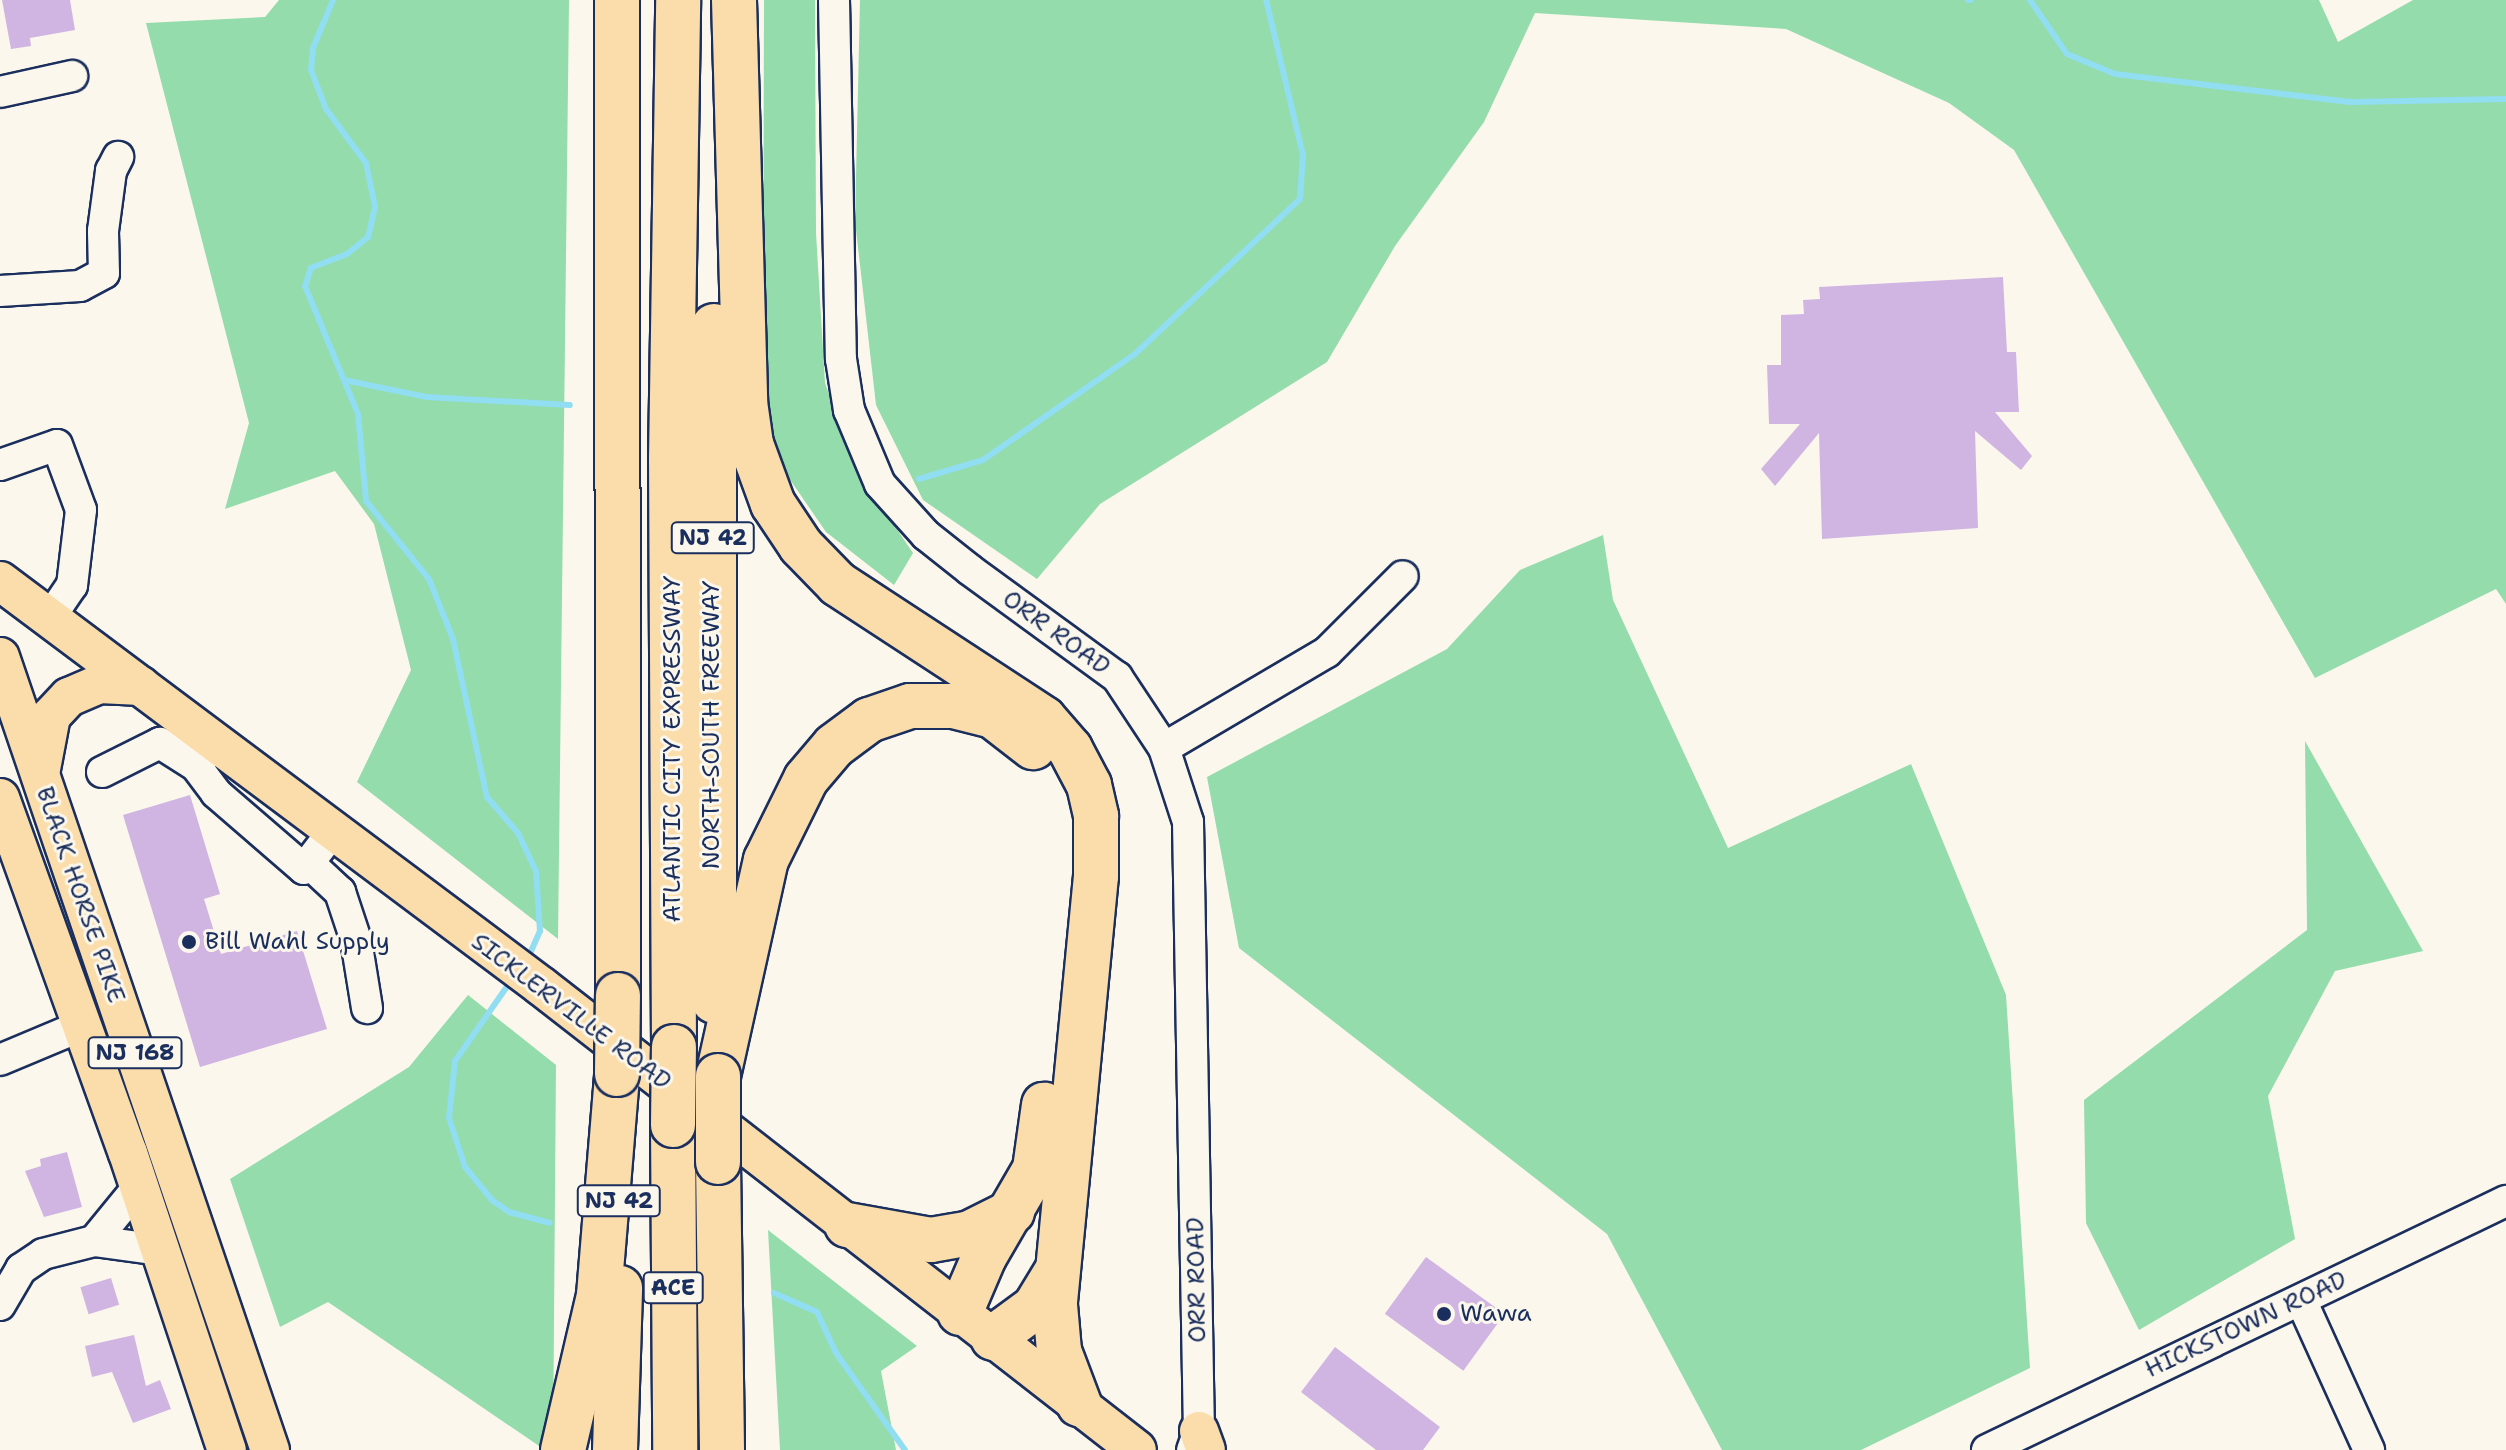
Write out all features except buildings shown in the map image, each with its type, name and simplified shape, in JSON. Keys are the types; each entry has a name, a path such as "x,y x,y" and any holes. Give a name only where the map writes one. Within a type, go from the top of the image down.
{"highway":[{"name":"NJ 42","path":"615,1450 621,1328 617,1074 617,0"},
{"name":"ATLANTIC CITY EXPRESSWAY","path":"675,1450 671,459 678,0"},
{"name":"NORTH-SOUTH FREEWAY","path":"715,0 712,891 718,1076 722,1450"},
{"path":"734,0 745,402 751,444 773,504 801,546 838,584 1044,719 1070,749 1089,785 1096,816 1096,876 1058,1269 1055,1329 1079,1404"},
{"path":"718,1076 766,860 806,779 834,746 869,720 910,706 953,706 993,716 1024,736 1059,785 1069,840 1041,1146 1012,1212 984,1257 977,1325 1035,1307 1058,1269"},
{"path":"563,1450 599,1295 617,1074"},
{"path":"847,1225 894,1237 931,1240 970,1233 1012,1212"},
{"name":"ACE","path":"621,1328 625,1450"}],"main road":[{"name":"SICKLERVILLE ROAD","path":"0,581 141,686 206,754 333,831 1137,1450"},
{"name":"BLACK HORSE PIKE","path":"0,657 270,1450"},
{"path":"40,780 43,737 51,716 69,697 108,683 141,686"},
{"name":"BLACK HORSE PIKE","path":"0,798 161,1250 227,1450"},
{"path":"133,1170 166,1140"}],"street":[{"name":"ORR ROAD","path":"834,0 841,359 849,410 880,484 926,535 1117,677 1164,748 1188,822 1199,1444"},
{"path":"0,92 72,76"},
{"path":"0,291 80,286 104,273 103,231 111,171 118,157"},
{"path":"0,465 57,445 81,510 72,585 50,618"},
{"path":"1164,748 1327,652 1403,576"},
{"path":"102,772 160,743 206,754 216,793 304,869 311,865 333,831"},
{"path":"311,865 340,892 356,940 367,1008"},
{"path":"0,1060 81,1026"},
{"path":"94,1241 133,1170"},
{"name":"HICKSTOWN ROAD","path":"1987,1450 2506,1201"},
{"path":"0,1305 21,1269 43,1254 94,1241 161,1250"},
{"path":"2301,1300 2369,1450"}],"green space":[{"path":"279,0 569,0 558,939 357,782 411,670 374,524 335,471 225,509 249,423 146,23 265,17"},
{"path":"764,0 815,0 816,233 825,383 856,469 913,553 894,585 826,532 782,468 763,399"},
{"path":"860,0 2319,0 2338,42 2413,0 2506,0 2506,604 2496,589 2315,678 2014,150 1949,103 1786,29 1535,13 1484,122 1395,246 1327,362 1100,504 1037,579 923,500 876,405 855,221"},
{"path":"1603,535 1613,600 1728,848 1911,764 2006,995 2030,1368 1861,1450 1722,1450 1607,1234 1239,948 1207,777 1447,649 1520,570"},
{"path":"2305,741 2423,951 2335,971 2268,1096 2295,1239 2139,1330 2086,1223 2084,1100 2307,930"},
{"path":"468,995 556,1065 553,1450 545,1450 328,1302 280,1327 230,1179 409,1067"},
{"path":"768,1230 917,1346 881,1371 896,1450 780,1450"}],"waterway":[{"path":"333,0 313,48 311,70 326,109 366,163 375,207 368,237 347,254 311,268 305,286 358,414 366,501 429,579 453,639 487,797 518,833 536,871 540,931 527,960"},
{"path":"919,479 983,460 1135,354 1300,199 1303,155 1266,0"},
{"path":"2030,0 2067,54 2115,74 2350,102 2506,99"},
{"path":"344,380 427,397 570,405"},
{"path":"513,978 455,1061 449,1118 465,1167 492,1200 509,1212 550,1223"},
{"path":"774,1293 817,1312 836,1353 905,1450"}],"place":[{"name":"Bill Wahl Supply","path":"189,942"},
{"name":"Wawa","path":"1444,1314"}]}
